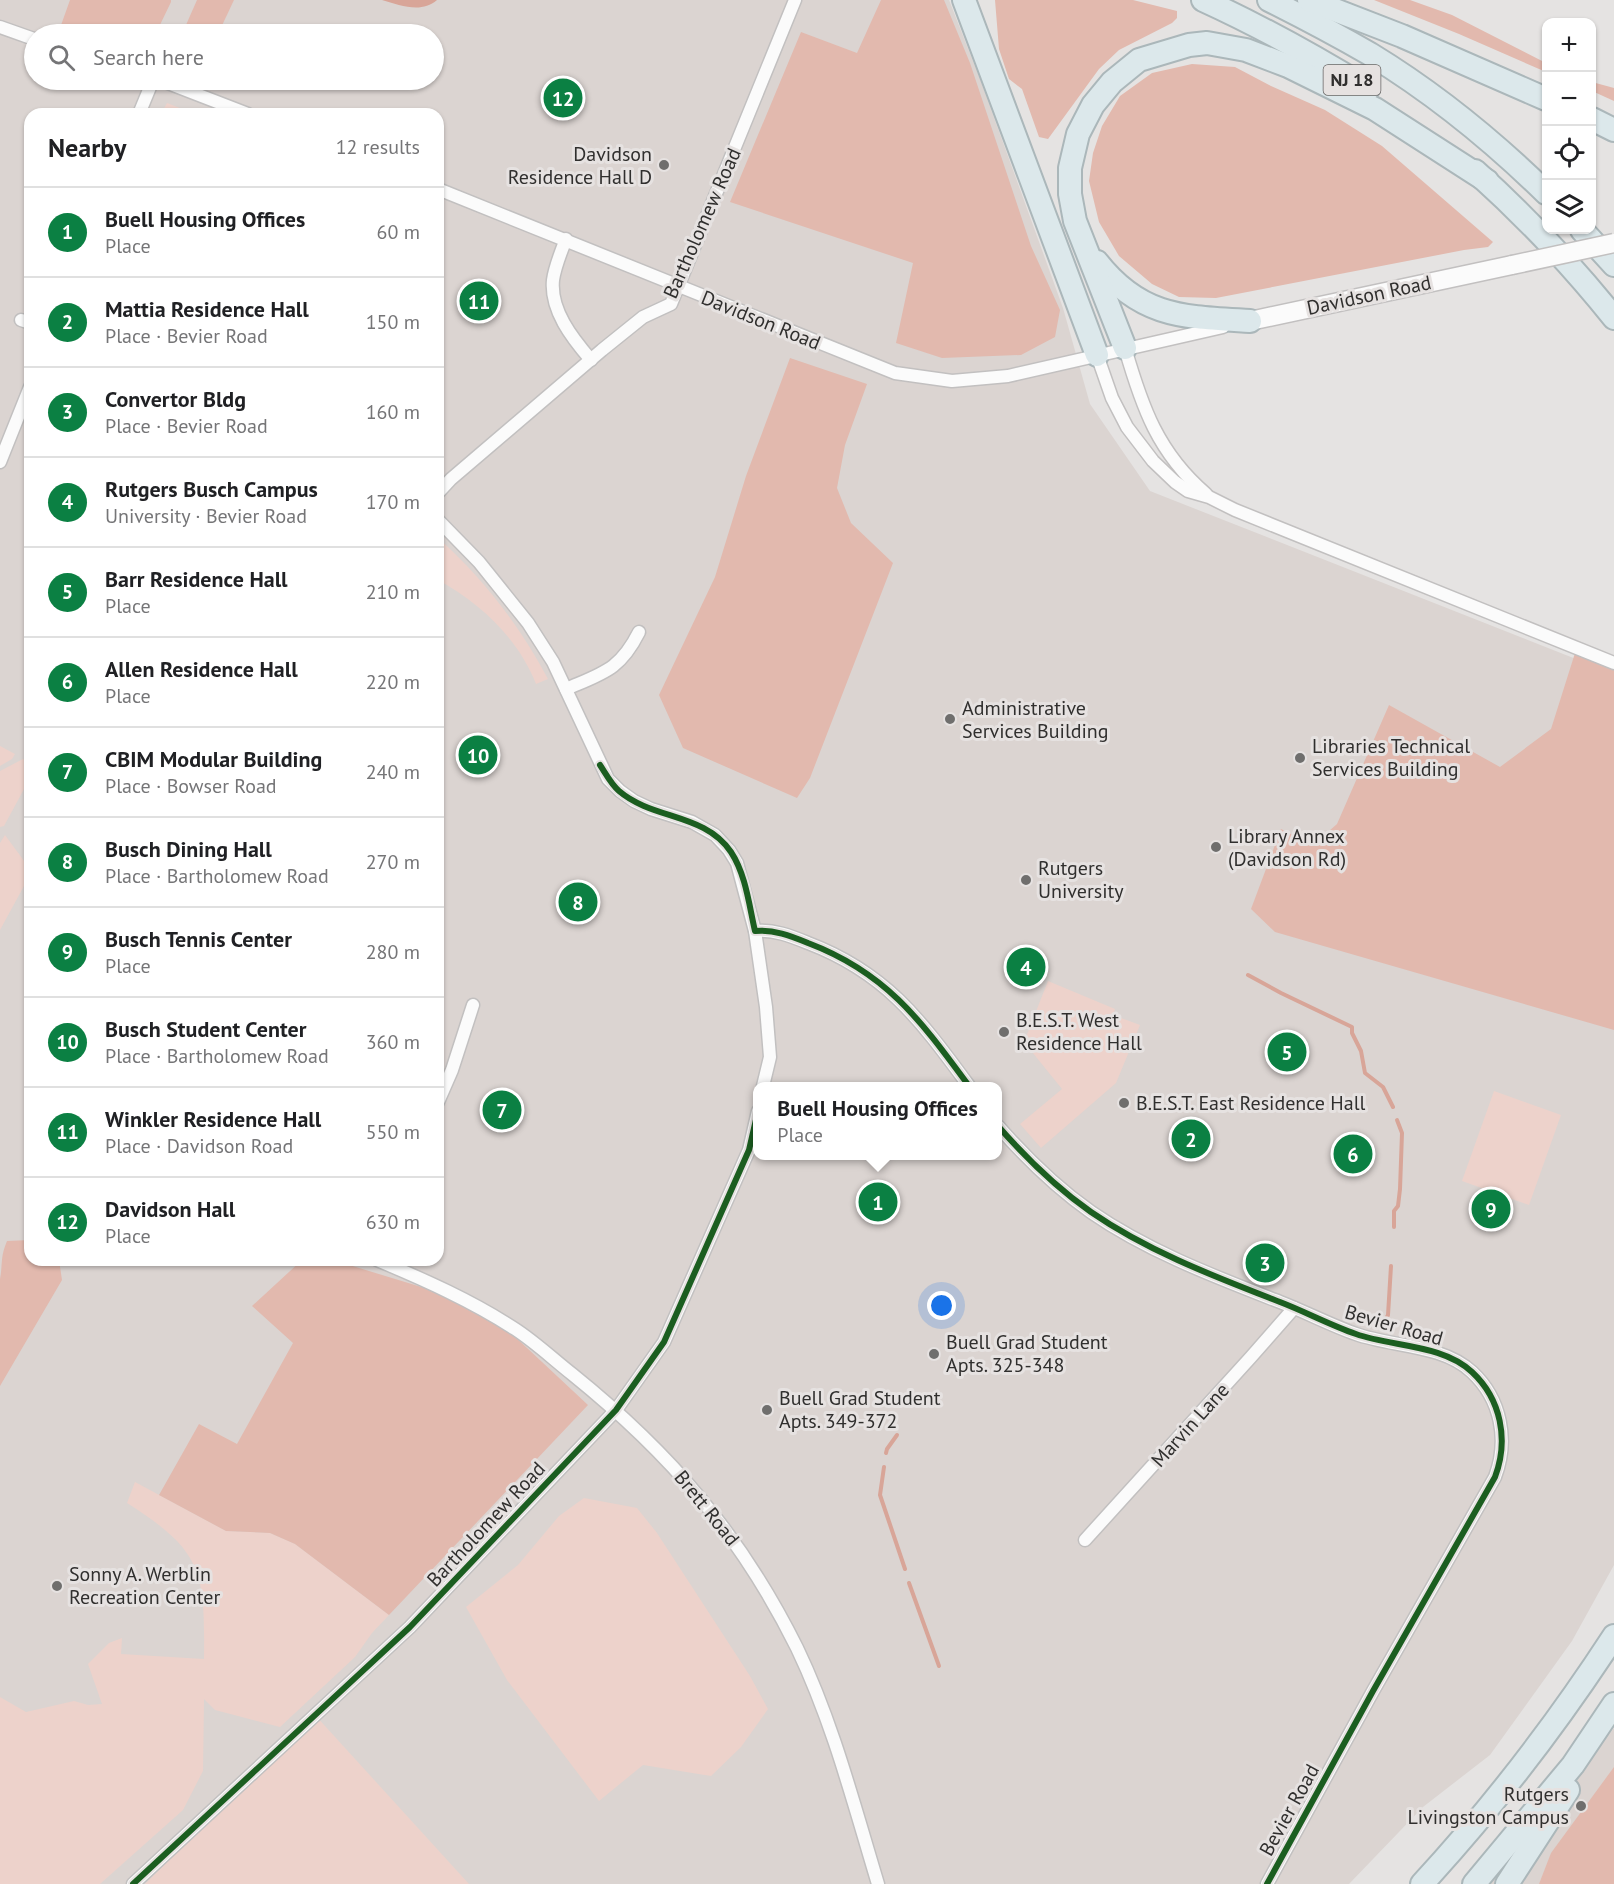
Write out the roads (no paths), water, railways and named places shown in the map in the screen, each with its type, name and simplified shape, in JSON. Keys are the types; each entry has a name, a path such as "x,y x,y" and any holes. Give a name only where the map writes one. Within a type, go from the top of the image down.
{"highway":[{"path":"964,0 1097,355"},
{"name":"NJ 18","path":"1203,0 1313,55 1380,97 1437,138 1520,211 1586,282 1614,318"},
{"name":"NJ 18","path":"1269,0 1370,55 1422,89 1486,138 1542,189"},
{"path":"1309,0 1402,36 1542,97"},
{"path":"1125,348 1075,221 1070,194 1070,168 1078,134 1093,105 1112,81 1139,60 1189,45 1226,45 1246,50 1288,66 1375,109 1487,181"},
{"path":"1596,121 1614,130"},
{"path":"1586,234 1614,265"},
{"path":"1086,248 1106,274 1126,292 1146,305 1175,315 1250,321"},
{"path":"1422,1884 1466,1836 1541,1743 1614,1636"},
{"path":"1474,1884 1573,1765 1614,1704"},
{"path":"1507,1884 1567,1792 1573,1765"}],"main road":[{"name":"Davidson Road","path":"1250,321 1614,243"}],"street":[{"name":"Bartholomew Road","path":"444,487 643,317 670,304 795,0"},
{"path":"0,27 24,35"},
{"path":"142,108 149,90"},
{"path":"186,90 232,108"},
{"name":"Davidson Road","path":"444,191 895,374 918,378 952,381 999,377 1250,321"},
{"path":"566,239 553,280 556,306 569,331 591,360"},
{"path":"1125,348 1142,403 1153,427 1179,469 1209,497"},
{"path":"1097,355 1112,398 1127,428 1153,461 1174,482 1188,491 1209,497 1235,510 1614,663"},
{"path":"0,462 24,402"},
{"path":"444,526 506,594 553,662 608,779 620,791 651,809 703,827 715,834 729,849 742,876 755,931 766,1006 770,1057 764,1082"},
{"path":"566,689 609,671 621,660 639,632"},
{"path":"755,931 768,930 804,941 827,950 862,970 904,1004 931,1034 966,1082"},
{"path":"444,1088 473,1005"},
{"name":"Bevier Road","path":"1002,1130 1025,1156 1057,1185 1108,1223 1204,1272 1356,1335 1445,1356 1465,1367 1479,1380 1491,1398 1499,1419 1502,1444 1495,1477 1373,1690 1267,1884"},
{"name":"Bartholomew Road","path":"133,1884 411,1627 616,1410 664,1342 749,1149 753,1132"},
{"name":"Brett Road","path":"391,1266 445,1289 516,1329 616,1410 675,1467 720,1522 738,1546 795,1645 816,1692 878,1884"},
{"name":"Marvin Lane","path":"1085,1540 1293,1308"}],"waterway":[{"path":"1248,975 1352,1027 1352,1033 1361,1051 1365,1073 1383,1087 1393,1107"},
{"path":"1394,1227 1394,1211 1398,1206 1400,1189 1402,1133 1397,1120"},
{"path":"1381,1328 1388,1315 1391,1266"},
{"path":"886,1453 897,1435"},
{"path":"884,1467 880,1495 905,1569"},
{"path":"909,1583 939,1666"}],"place":[{"name":"Davidson Hall","path":"563,98"},
{"name":"Davidson Residence Hall D","path":"664,165"},
{"name":"Winkler Residence Hall","path":"479,301"},
{"name":"Administrative Services Building","path":"950,719"},
{"name":"Busch Student Center","path":"478,755"},
{"name":"Libraries Technical Services Building","path":"1300,758"},
{"name":"Library Annex (Davidson Rd)","path":"1216,847"},
{"name":"Rutgers University","path":"1026,880"},
{"name":"Busch Dining Hall","path":"578,902"},
{"name":"Rutgers Busch Campus","path":"1026,967"},
{"name":"B.E.S.T. West Residence Hall","path":"1004,1032"},
{"name":"Barr Residence Hall","path":"1287,1052"},
{"name":"B.E.S.T. East Residence Hall","path":"1124,1103"},
{"name":"CBIM Modular Building","path":"502,1110"},
{"name":"Mattia Residence Hall","path":"1191,1139"},
{"name":"Allen Residence Hall","path":"1353,1154"},
{"name":"Buell Housing Offices","path":"878,1202"},
{"name":"Busch Tennis Center","path":"1491,1209"},
{"name":"Convertor Bldg","path":"1265,1263"},
{"name":"Buell Grad Student Apts. 325-348","path":"934,1354"},
{"name":"Buell Grad Student Apts. 349-372","path":"767,1410"},
{"name":"Sonny A. Werblin Recreation Center","path":"57,1586"},
{"name":"Rutgers Livingston Campus","path":"1581,1806"}]}
